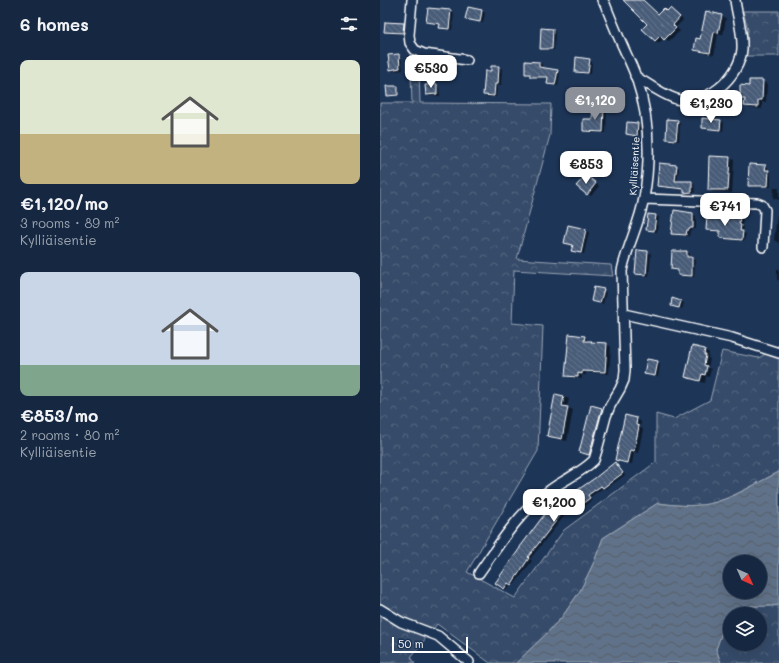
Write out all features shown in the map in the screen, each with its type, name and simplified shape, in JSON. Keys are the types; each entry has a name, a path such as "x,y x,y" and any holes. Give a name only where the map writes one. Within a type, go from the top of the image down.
{"street":[{"path":"412,0 409,35 410,42 415,50 424,54 467,60"},
{"name":"Kylliäisentie","path":"479,572 513,526 534,503 562,482 579,473 594,460 610,406 624,380 624,314 622,271 644,199 647,176 647,129 641,94 635,76 602,0"},
{"path":"635,76 677,99 690,100 702,98 716,90 728,80 738,66 742,50 740,23 735,0"},
{"path":"644,199 757,203 762,205 765,210 763,247"},
{"path":"624,314 732,338 779,353"},
{"path":"380,609 401,622 438,636 469,662"}],"green space":[{"path":"743,11 779,11 779,56 746,56 748,30"},
{"path":"410,49 419,68 420,103 551,104 550,135 517,259 611,265 613,276 514,270 512,323 543,326 538,451 467,572 515,598 564,530 656,462 656,414 674,419 710,400 722,351 759,358 779,345 779,472 735,495 717,502 689,506 658,503 603,538 594,562 580,591 562,617 516,663 490,663 437,624 411,657 415,663 380,663 380,103 412,103"},
{"path":"779,605 779,663 721,663 716,649 723,630 723,651 767,651 767,607 746,607"}],"water":[{"path":"779,472 779,605 723,607 723,630 716,649 721,663 516,663 562,617 580,591 594,562 603,538 658,503 689,506 702,505 717,502 735,495"}],"building":[{"path":"623,0 643,0 658,14 664,8 667,11 670,8 680,17 673,25 676,28 664,40 660,36 655,41 642,29 647,24"},
{"path":"468,7 482,10 480,22 465,19"},
{"path":"428,8 451,10 449,29 439,28 440,24 426,22"},
{"path":"706,11 722,15 718,33 714,32 710,53 694,50 696,38 700,39"},
{"path":"385,22 404,23 403,33 384,32"},
{"path":"541,28 553,29 552,49 540,49"},
{"path":"399,54 400,68 390,70 388,55"},
{"path":"576,57 590,59 588,73 575,72"},
{"path":"525,61 539,62 539,67 558,70 555,85 547,84 548,77 530,77 530,74 525,74"},
{"path":"491,66 499,66 498,84 495,84 494,96 483,95 485,71 491,71"},
{"path":"749,80 763,80 762,100 758,100 758,107 744,106 745,99 740,99 740,85 749,86"},
{"path":"437,84 437,94 426,95 425,85"},
{"path":"386,86 398,86 398,95 387,96"},
{"path":"593,107 604,107 603,132 583,131 583,119 592,119"},
{"path":"702,118 721,120 720,130 702,128"},
{"path":"667,119 678,120 676,140 666,139"},
{"path":"627,122 638,123 637,136 626,134"},
{"path":"709,156 730,157 728,190 708,190"},
{"path":"659,163 677,165 675,181 692,181 692,192 684,193 684,189 657,186"},
{"path":"749,164 766,165 765,170 769,170 768,186 748,186"},
{"path":"586,175 596,183 587,195 576,186"},
{"path":"674,210 693,213 693,228 687,230 686,235 671,234"},
{"path":"648,214 656,215 654,231 646,230"},
{"path":"707,215 740,217 740,231 743,231 742,240 720,238 720,231 706,230"},
{"path":"568,225 586,229 581,253 571,251 573,245 564,243"},
{"path":"637,250 648,251 646,275 635,274"},
{"path":"672,251 687,251 687,257 692,257 692,276 678,275 678,270 671,269"},
{"path":"594,287 604,289 600,303 591,301"},
{"path":"672,298 681,301 679,308 671,306"},
{"path":"569,334 585,336 584,341 607,343 605,372 582,371 582,374 578,373 578,377 565,376"},
{"path":"692,346 705,349 704,355 706,355 704,365 707,366 705,375 702,374 700,381 685,377"},
{"path":"647,359 658,361 655,376 644,374"},
{"path":"555,394 564,396 562,406 568,407 562,439 547,436"},
{"path":"591,405 602,408 589,455 579,452"},
{"path":"625,415 637,418 636,425 639,426 634,451 630,450 627,463 615,460"},
{"path":"615,462 623,473 603,488 601,486 588,495 590,498 570,513 566,508 528,557 529,558 511,585 508,583 504,589 495,583 547,511 595,478"}]}
